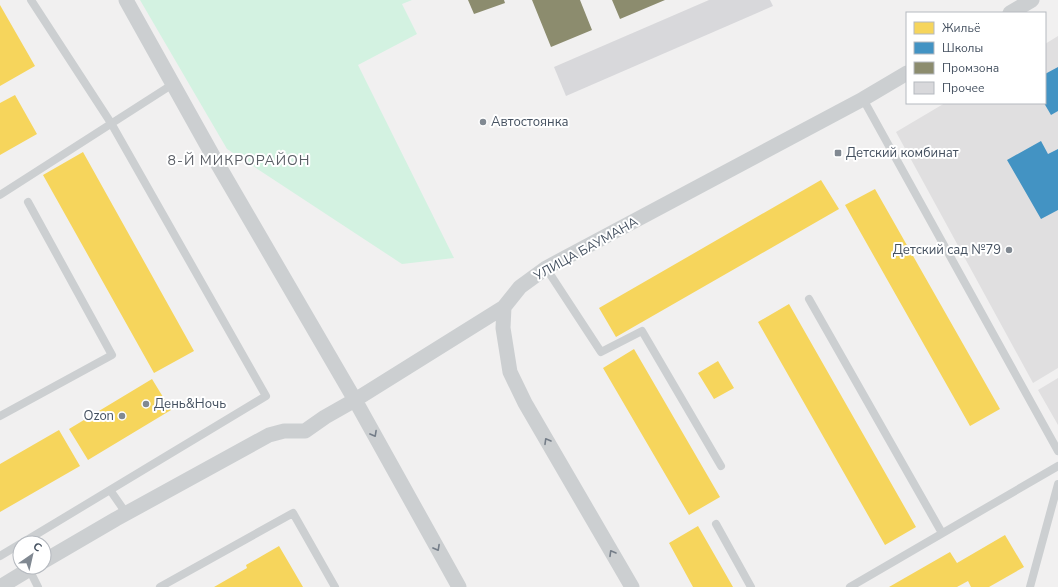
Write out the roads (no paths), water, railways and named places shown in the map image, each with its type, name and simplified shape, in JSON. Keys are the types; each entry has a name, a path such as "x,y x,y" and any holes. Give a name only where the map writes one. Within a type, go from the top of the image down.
{"street":[{"path":"126,0 216,162 355,400 459,587"},
{"path":"1012,12 1032,0"},
{"name":"УЛИЦА БАУМАНА","path":"52,556 126,513 269,435 284,431 305,431 325,417 355,400 504,307 520,287 546,268 863,99 906,74"},
{"path":"504,307 503,328 510,372 525,403 632,587"},
{"path":"0,586 19,575"}],"lane":[{"path":"31,0 111,124 266,396 36,535"},
{"path":"0,195 173,84"},
{"path":"863,99 1058,451"},
{"path":"0,416 112,355 28,202"},
{"path":"546,268 601,352 642,331 721,466"},
{"path":"809,300 942,533"},
{"path":"850,587 1058,466"},
{"path":"1030,587 1058,484"},
{"path":"110,490 126,513"},
{"path":"160,587 293,513 335,587"},
{"path":"716,524 751,587"},
{"path":"0,556 12,549"},
{"path":"34,575 38,587"}],"place":[{"name":"Автостоянка","path":"483,122"},
{"name":"Детский комбинат","path":"838,153"},
{"name":"Детский сад №79","path":"1009,250"},
{"name":"День&Ночь","path":"146,404"},
{"name":"Ozon","path":"122,416"}],"district":[{"name":"8-Й МИКРОРАЙОН","path":"239,160"}]}
